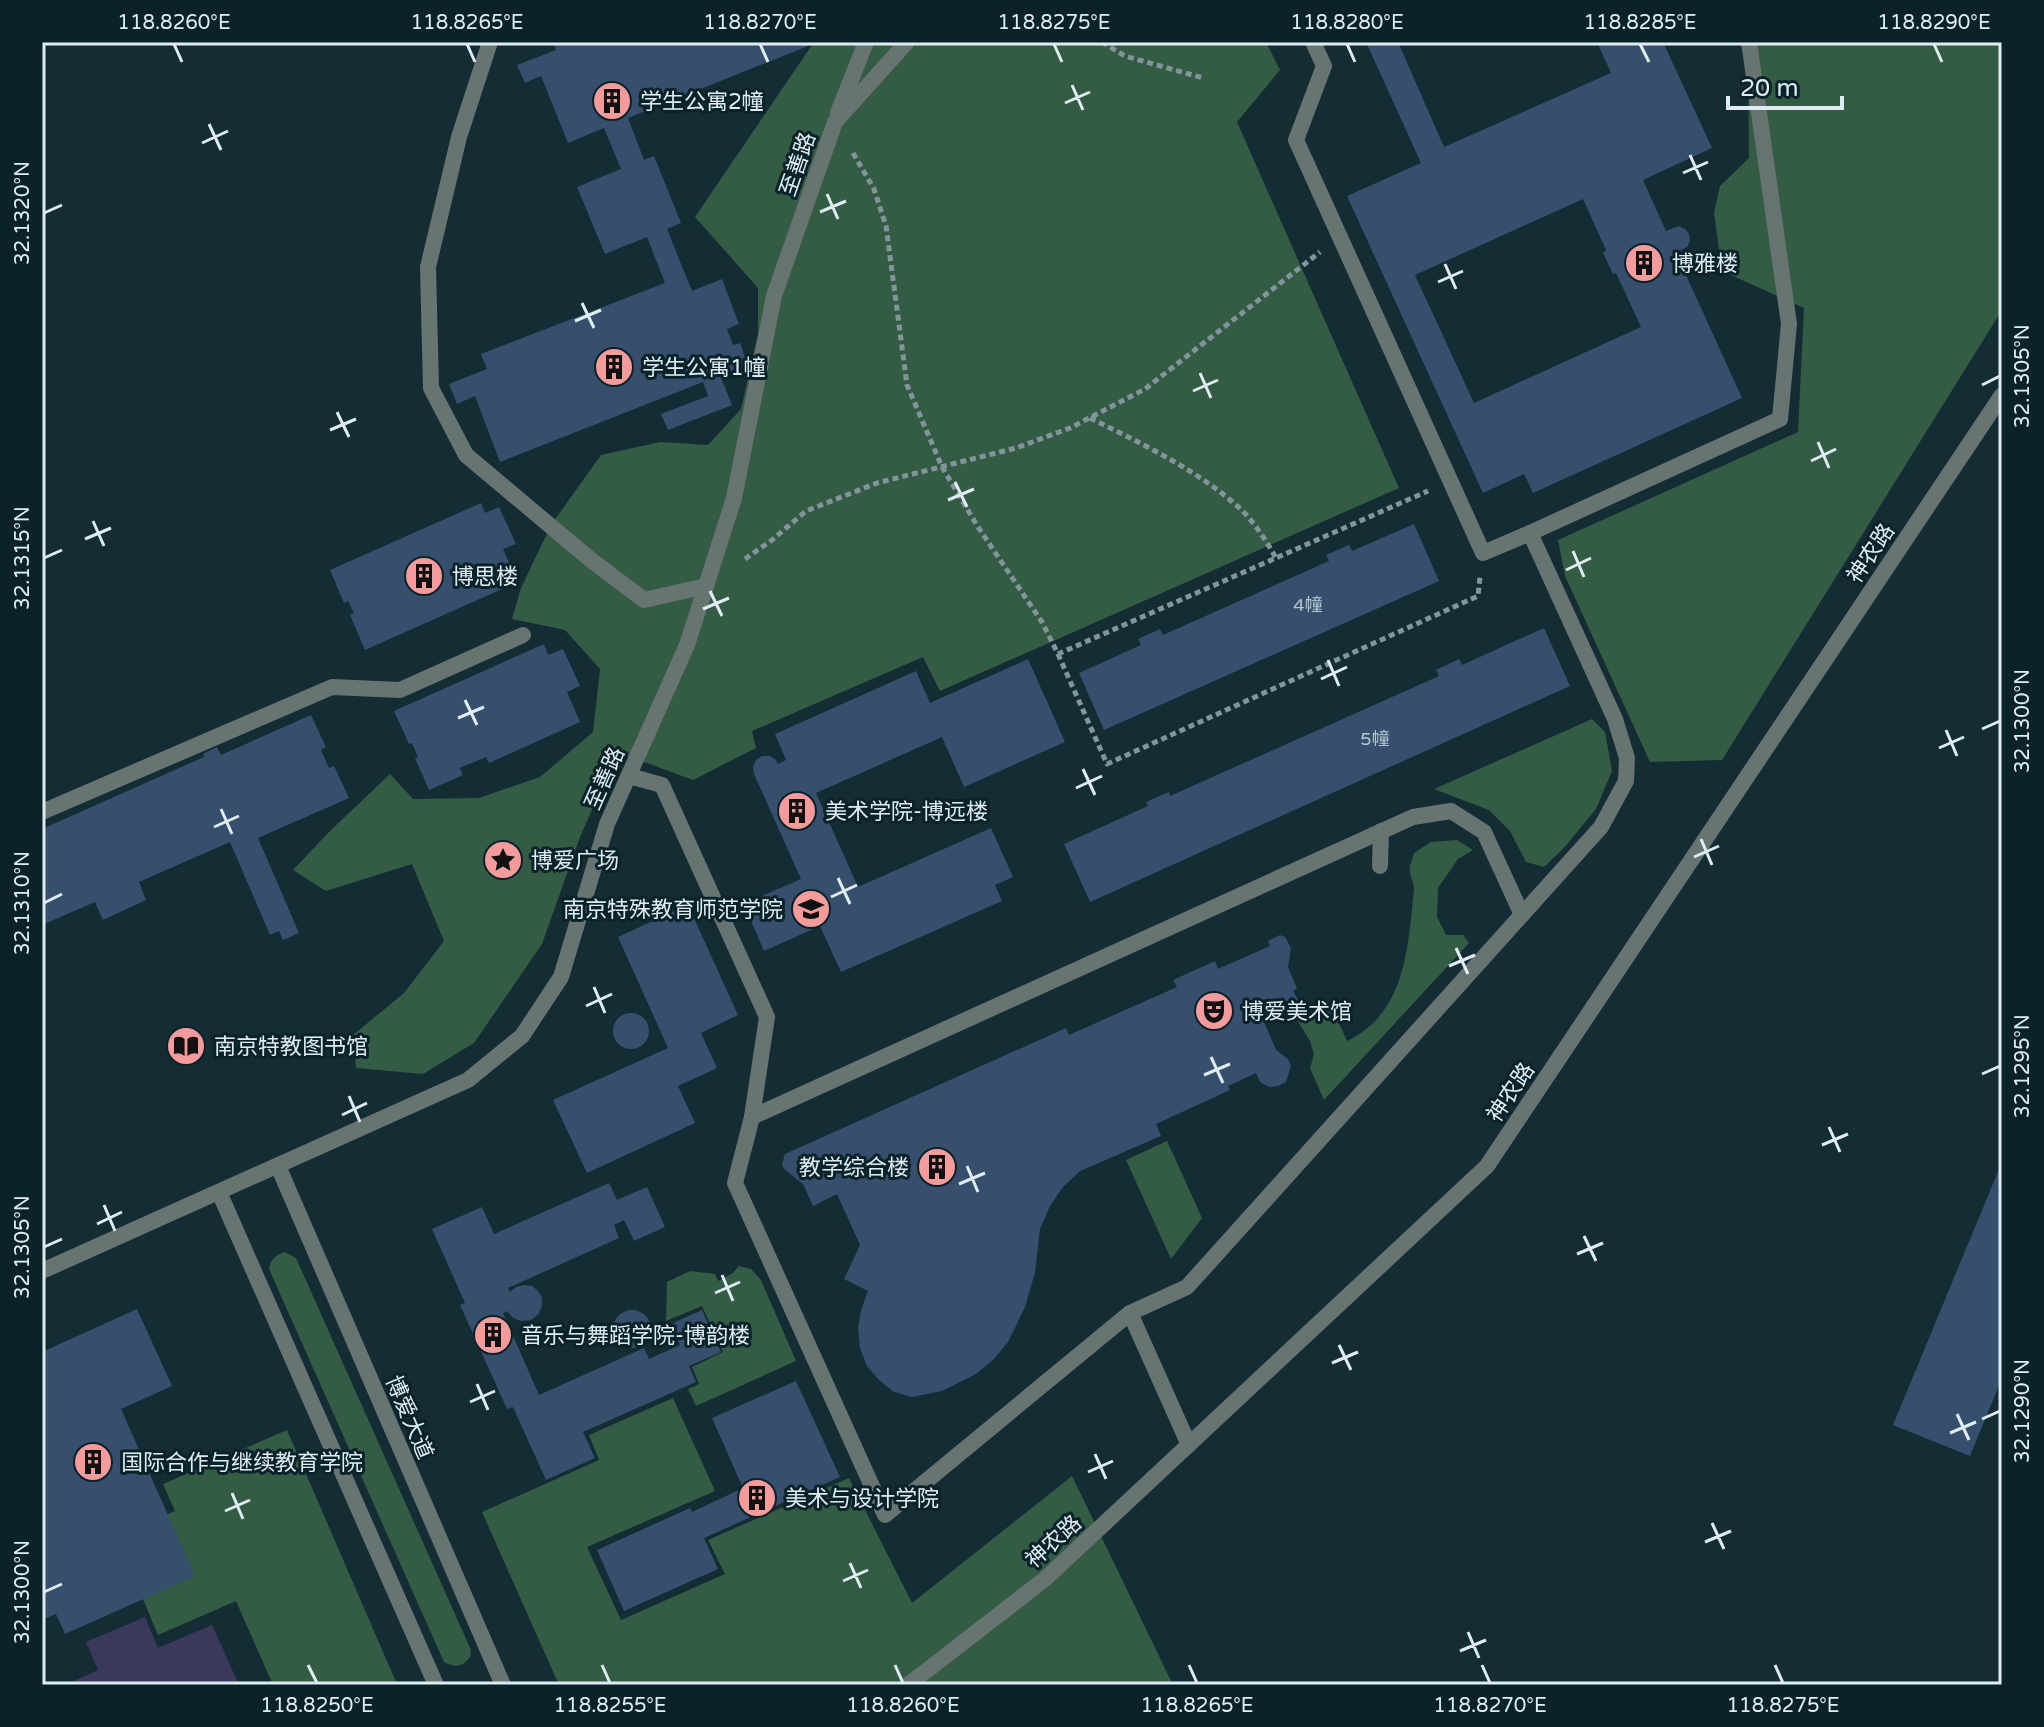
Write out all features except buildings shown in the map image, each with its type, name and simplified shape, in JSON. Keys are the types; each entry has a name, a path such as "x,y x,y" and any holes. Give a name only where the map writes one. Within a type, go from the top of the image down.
{"street":[{"path":"490,42 459,137 428,267 431,388 466,455 591,560 644,600 706,586"},
{"path":"835,122 866,42"},
{"name":"至善路","path":"42,1271 468,1080 522,1036 561,977 607,824 687,645 734,498 774,296 835,122 907,42"},
{"path":"1313,42 1324,66 1296,140 1483,553 1780,419 1789,324 1749,42"},
{"name":"神农路","path":"908,1685 1045,1579 1487,1166 2002,395"},
{"path":"629,776 662,785 767,1017 752,1117 735,1183 885,1515 1130,1313 1187,1287 1601,827 1626,781 1627,758 1615,719 1530,533"},
{"path":"42,812 332,687 400,690 523,635"},
{"path":"752,1117 1413,817 1451,811 1484,832 1522,915"},
{"path":"1380,866 1381,831"},
{"name":"博爱大道","path":"278,1166 503,1685"},
{"path":"219,1192 436,1685"},
{"path":"1130,1313 1189,1445"}],"path":[{"path":"1102,42 1125,56 1203,78"},
{"path":"835,122 874,189 886,226 907,385 942,467 1042,622 1107,764 1478,596 1483,553"},
{"path":"706,586 772,540 806,511 877,483 1016,448 1070,428 1145,389 1340,237"},
{"path":"1089,418 1144,444 1196,474 1237,505 1276,558"},
{"path":"1058,654 1451,481"}],"green space":[{"path":"814,42 1266,42 1280,70 1237,122 1399,488 940,691 923,657 752,731 756,748 693,780 617,752 580,837 542,944 474,1043 423,1074 356,1068 353,1035 404,993 444,941 412,864 326,891 293,870 390,774 413,799 479,798 540,777 593,732 600,669 565,630 512,619 521,588 551,525 601,455 660,442 708,445 741,409 758,334 758,288 695,217"},
{"path":"1748,42 2002,42 2002,310 1722,760 1650,762 1565,576 1558,540 1798,432 1804,308 1722,271 1714,213 1720,186 1749,158"},
{"path":"1592,719 1605,732 1612,771 1596,809 1544,867 1526,862 1510,831 1489,810 1434,789"},
{"path":"1457,840 1473,850 1458,859 1438,888 1437,917 1446,935 1463,935 1469,943 1324,1100 1310,1068 1314,1054 1310,1041 1296,1018 1330,1003 1347,1041 1367,1029 1382,1014 1393,996 1406,955 1414,889 1410,869 1414,853 1431,842"},
{"path":"1167,1141 1202,1218 1171,1259 1126,1160"},
{"path":"285,1252 296,1258 471,1650 470,1657 462,1665 444,1662 269,1269 274,1258"},
{"path":"739,1266 751,1269 761,1280 796,1361 696,1406 688,1389 699,1384 692,1367 723,1352 702,1306 666,1321 667,1282 690,1271 715,1274 718,1281"},
{"path":"673,1398 715,1491 587,1547 621,1620 725,1574 708,1540 849,1478 912,1603 1072,1476 1173,1685 559,1685 482,1512 599,1460 589,1435"},
{"path":"287,1430 396,1682 389,1685 273,1685 236,1601 158,1635 143,1599 168,1514 175,1511 163,1484"}],"shaded area":[{"path":"145,1617 158,1648 212,1625 239,1685 65,1685 98,1670 86,1642"}],"place":[{"name":"学生公寓2幢","path":"612,101"},
{"name":"博雅楼","path":"1644,263"},
{"name":"学生公寓1幢","path":"614,367"},
{"name":"博思楼","path":"424,576"},
{"name":"美术学院-博远楼","path":"797,811"},
{"name":"博爱广场","path":"503,860"},
{"name":"南京特殊教育师范学院","path":"811,909"},
{"name":"博爱美术馆","path":"1214,1011"},
{"name":"南京特教图书馆","path":"186,1046"},
{"name":"教学综合楼","path":"937,1167"},
{"name":"音乐与舞蹈学院-博韵楼","path":"493,1335"},
{"name":"国际合作与继续教育学院","path":"93,1462"},
{"name":"美术与设计学院","path":"757,1498"}]}
